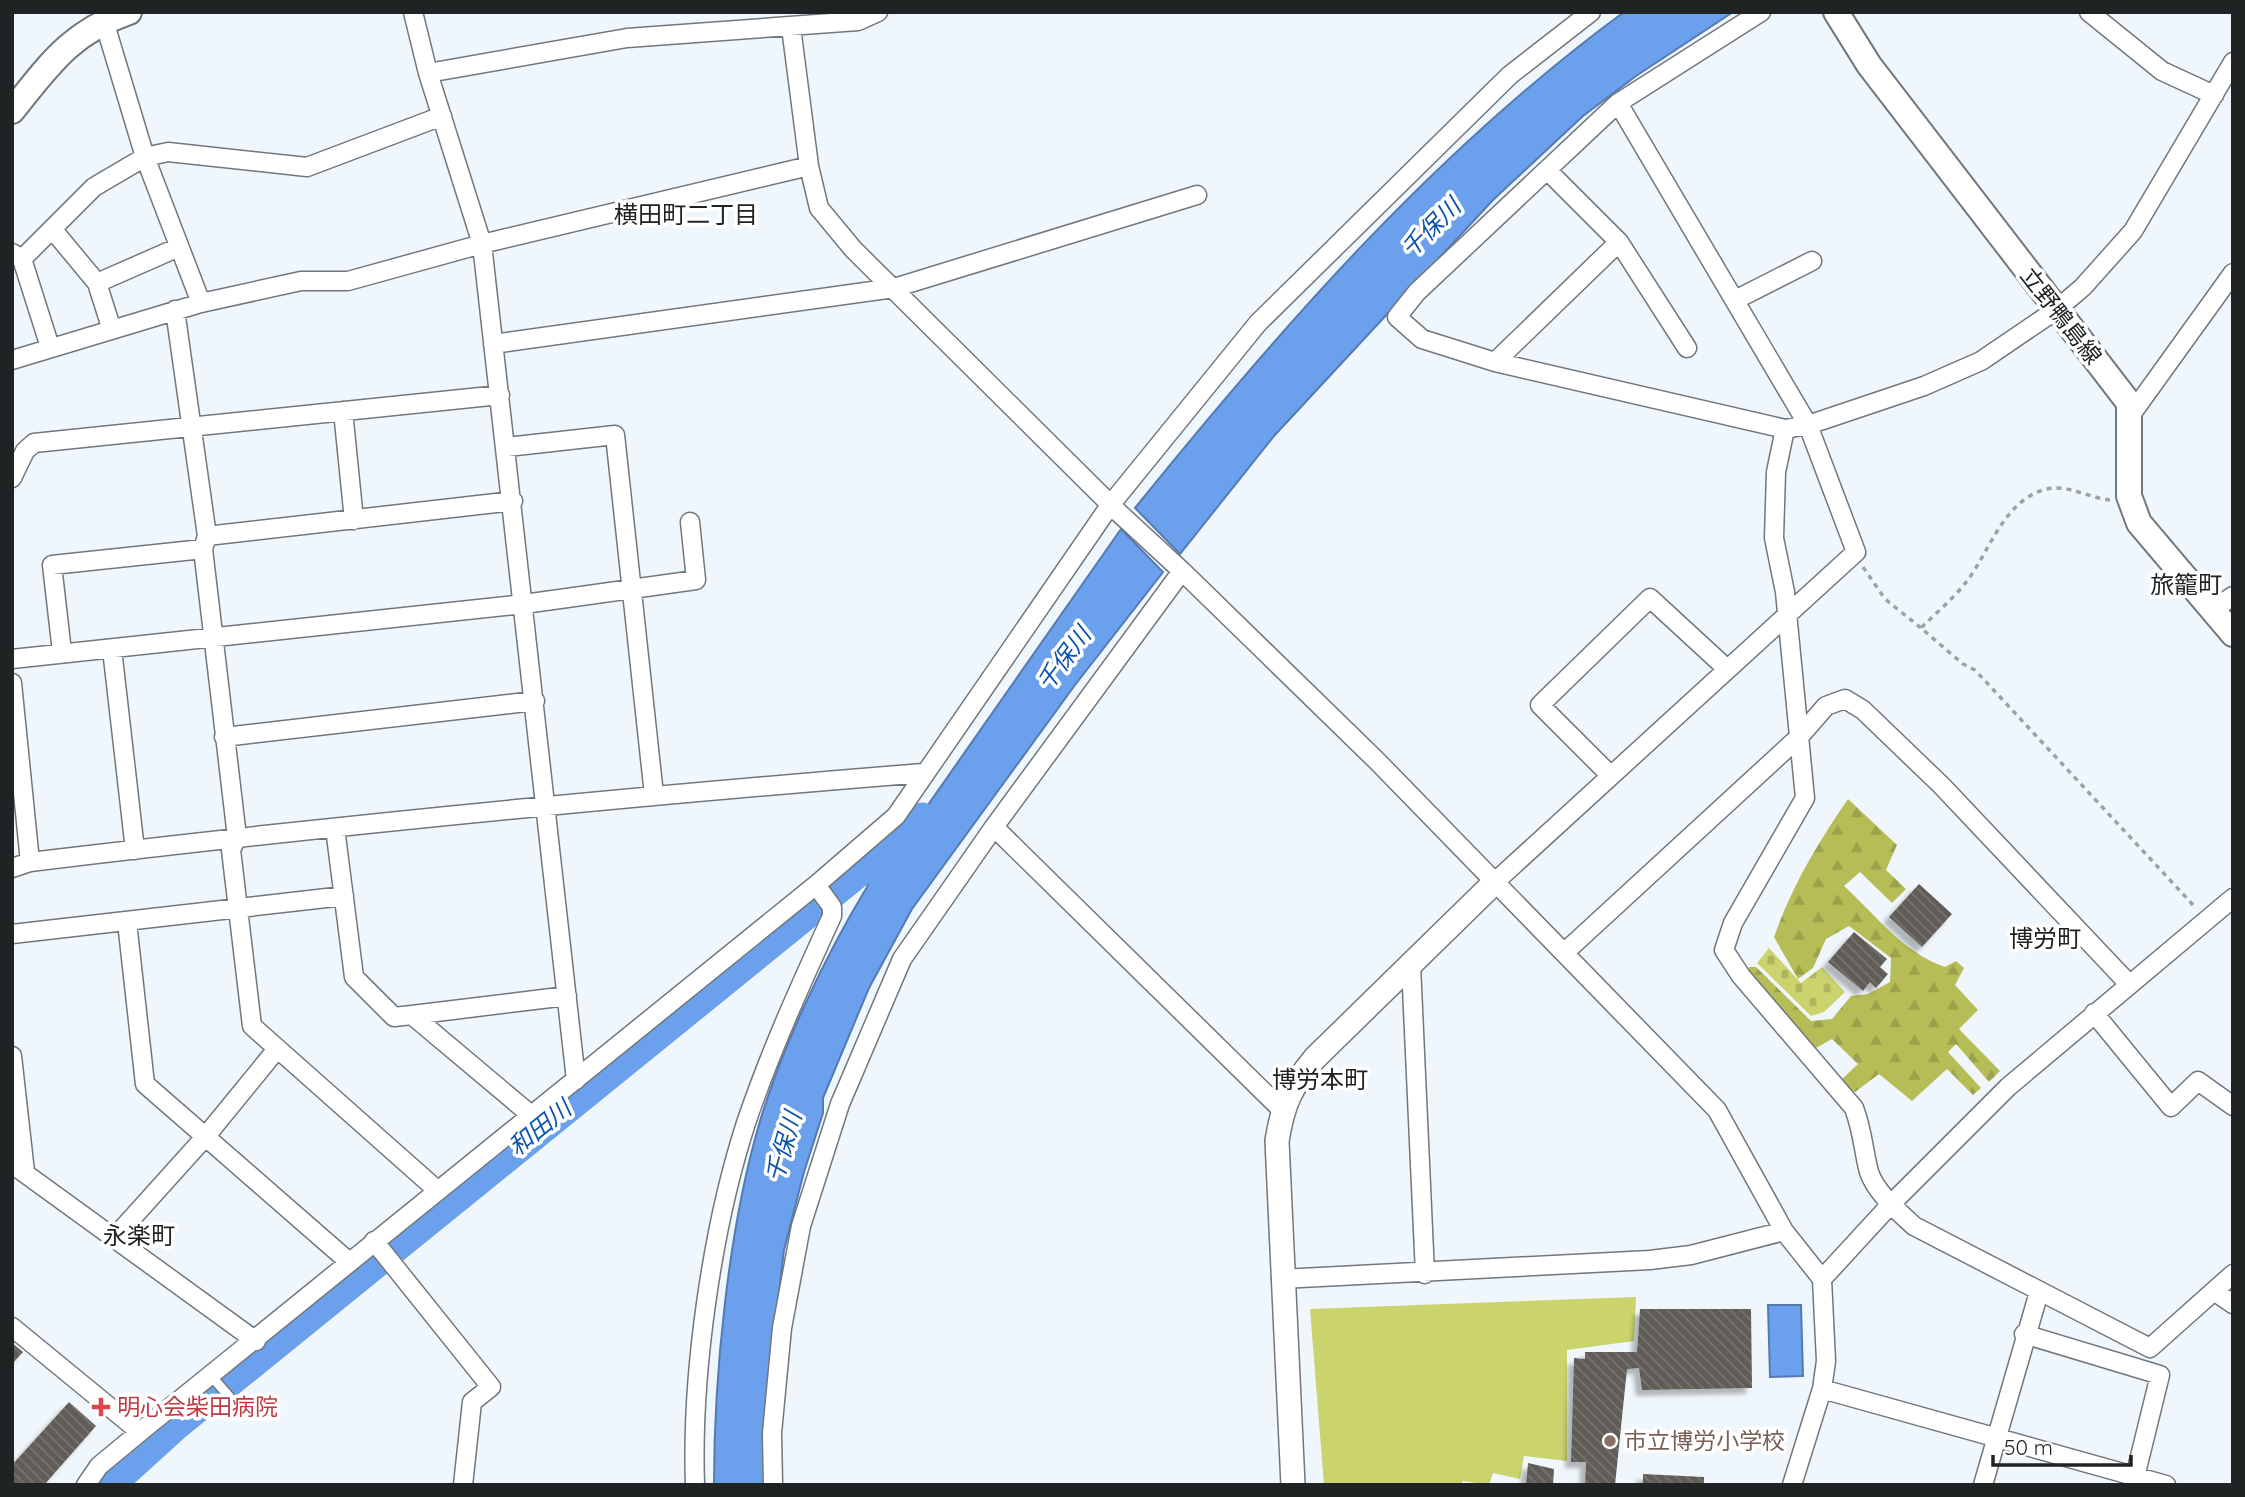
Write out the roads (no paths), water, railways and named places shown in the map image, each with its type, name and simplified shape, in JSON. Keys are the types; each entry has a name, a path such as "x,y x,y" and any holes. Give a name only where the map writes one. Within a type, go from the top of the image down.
{"main road":[{"path":"12,111 60,51 104,20 129,12"},
{"name":"立野鴨島線","path":"1836,12 1869,65 2129,403 2129,496 2139,523 2233,634"}],"street":[{"path":"413,12 428,73 482,244 507,447 576,1080"},
{"path":"86,1485 99,1466 140,1432 213,1379 348,1261 377,1244 438,1190 531,1115 819,888 896,816 923,773 1021,637 1258,323 1510,75 1591,12"},
{"path":"1761,12 1618,103 1417,292 1397,317 1422,339 1495,362 1785,429 1808,425 1924,386 1981,361 2056,310 2083,287 2133,231 2233,62"},
{"path":"2089,12 2162,71 2214,95"},
{"path":"428,73 627,38 858,21 870,14"},
{"path":"104,20 145,157 201,303"},
{"path":"791,27 809,166 819,208 853,249 1496,881 1717,1110 1783,1231 1822,1279 1826,1361 1822,1388 1792,1485"},
{"path":"1293,1485 1281,1279 1277,1141 1282,1110 1292,1086 1315,1058 1496,881 1786,613 1856,552 1808,425 1618,103"},
{"path":"50,347 17,256 53,230 94,187 145,157 168,152 307,167 442,116"},
{"path":"12,360 111,327 201,303 302,281 348,281 482,244 809,166"},
{"path":"1547,170 1619,242 1687,348"},
{"path":"493,344 894,288 1196,195"},
{"path":"53,230 97,283 111,327"},
{"path":"1495,362 1619,242"},
{"path":"97,283 179,247"},
{"path":"1735,300 1812,261"},
{"path":"2130,416 2233,273"},
{"path":"175,310 192,427 237,837 231,850 252,1026 438,1190"},
{"path":"12,478 25,451 34,443 500,395"},
{"path":"343,411 354,520"},
{"path":"1785,429 1772,507 1805,798 1733,923 1724,950 1741,976 1854,1108 1864,1133 1870,1174 1891,1204 1914,1226 2150,1348 2233,1274"},
{"path":"507,447 615,435 654,794"},
{"path":"62,652 52,565 354,520 513,502"},
{"path":"12,659 524,604 696,580 690,522"},
{"path":"773,1485 772,1433 782,1328 801,1226 841,1104 902,959 1180,568"},
{"path":"2211,611 2233,596"},
{"path":"1610,775 1540,705 1650,598 1726,668"},
{"path":"112,649 135,849"},
{"path":"12,683 30,862"},
{"path":"1565,952 1799,737 1826,706 1845,699 1863,710 1942,786 2129,984"},
{"path":"225,737 535,701"},
{"path":"12,867 30,862 135,849 546,804 923,773"},
{"path":"994,827 1282,1110"},
{"path":"335,828 354,977 394,1017 567,996"},
{"path":"695,1485 706,1309 724,1207 746,1123 784,1022 832,916 832,907 819,888"},
{"path":"12,934 344,896"},
{"path":"1822,1279 1891,1204 2008,1087 2233,898"},
{"path":"127,922 145,1084 348,1261"},
{"path":"1411,965 1425,1274"},
{"path":"2094,1013 2171,1107 2198,1081 2233,1106"},
{"path":"412,1015 531,1115"},
{"path":"115,1237 206,1136 277,1049"},
{"path":"12,1056 19,1168 256,1340"},
{"path":"1281,1279 1425,1274 1691,1255 1783,1231"},
{"path":"377,1244 491,1387 472,1402 463,1485"},
{"path":"2214,1291 2233,1304"},
{"path":"1983,1485 1994,1437 2039,1292"},
{"path":"12,1327 140,1432"},
{"path":"2025,1334 2160,1375 2135,1480"},
{"path":"1822,1388 2135,1480 2166,1485"}],"lane":[{"path":"213,1379 242,1410"}],"water":[{"name":"千保川","path":"1624,12 1733,12 1636,76 1583,116 1493,200 1274,436 1180,554 1135,508 1190,440 1304,308 1425,182 1489,122"},
{"name":"千保川","path":"1121,529 1163,572 1075,685 912,909 869,988 823,1098 823,1113 804,1172 784,1250 765,1413 766,1485 714,1485 720,1351 738,1213 758,1128 791,1036 835,943 867,887 869,880 865,873 887,850 916,810 923,812"},
{"path":"1768,1305 1801,1305 1803,1376 1770,1377"}],"waterway":[{"name":"和田川","path":"108,1485 174,1425 922,819"}],"place":[{"name":"明心会柴田病院","path":"101,1407"},
{"name":"市立博労小学校","path":"1610,1441"}],"district":[{"name":"横田町二丁目","path":"686,215"},
{"name":"旅籠町","path":"2186,585"},
{"name":"博労町","path":"2045,939"},
{"name":"博労本町","path":"1320,1080"},
{"name":"永楽町","path":"139,1236"}]}
